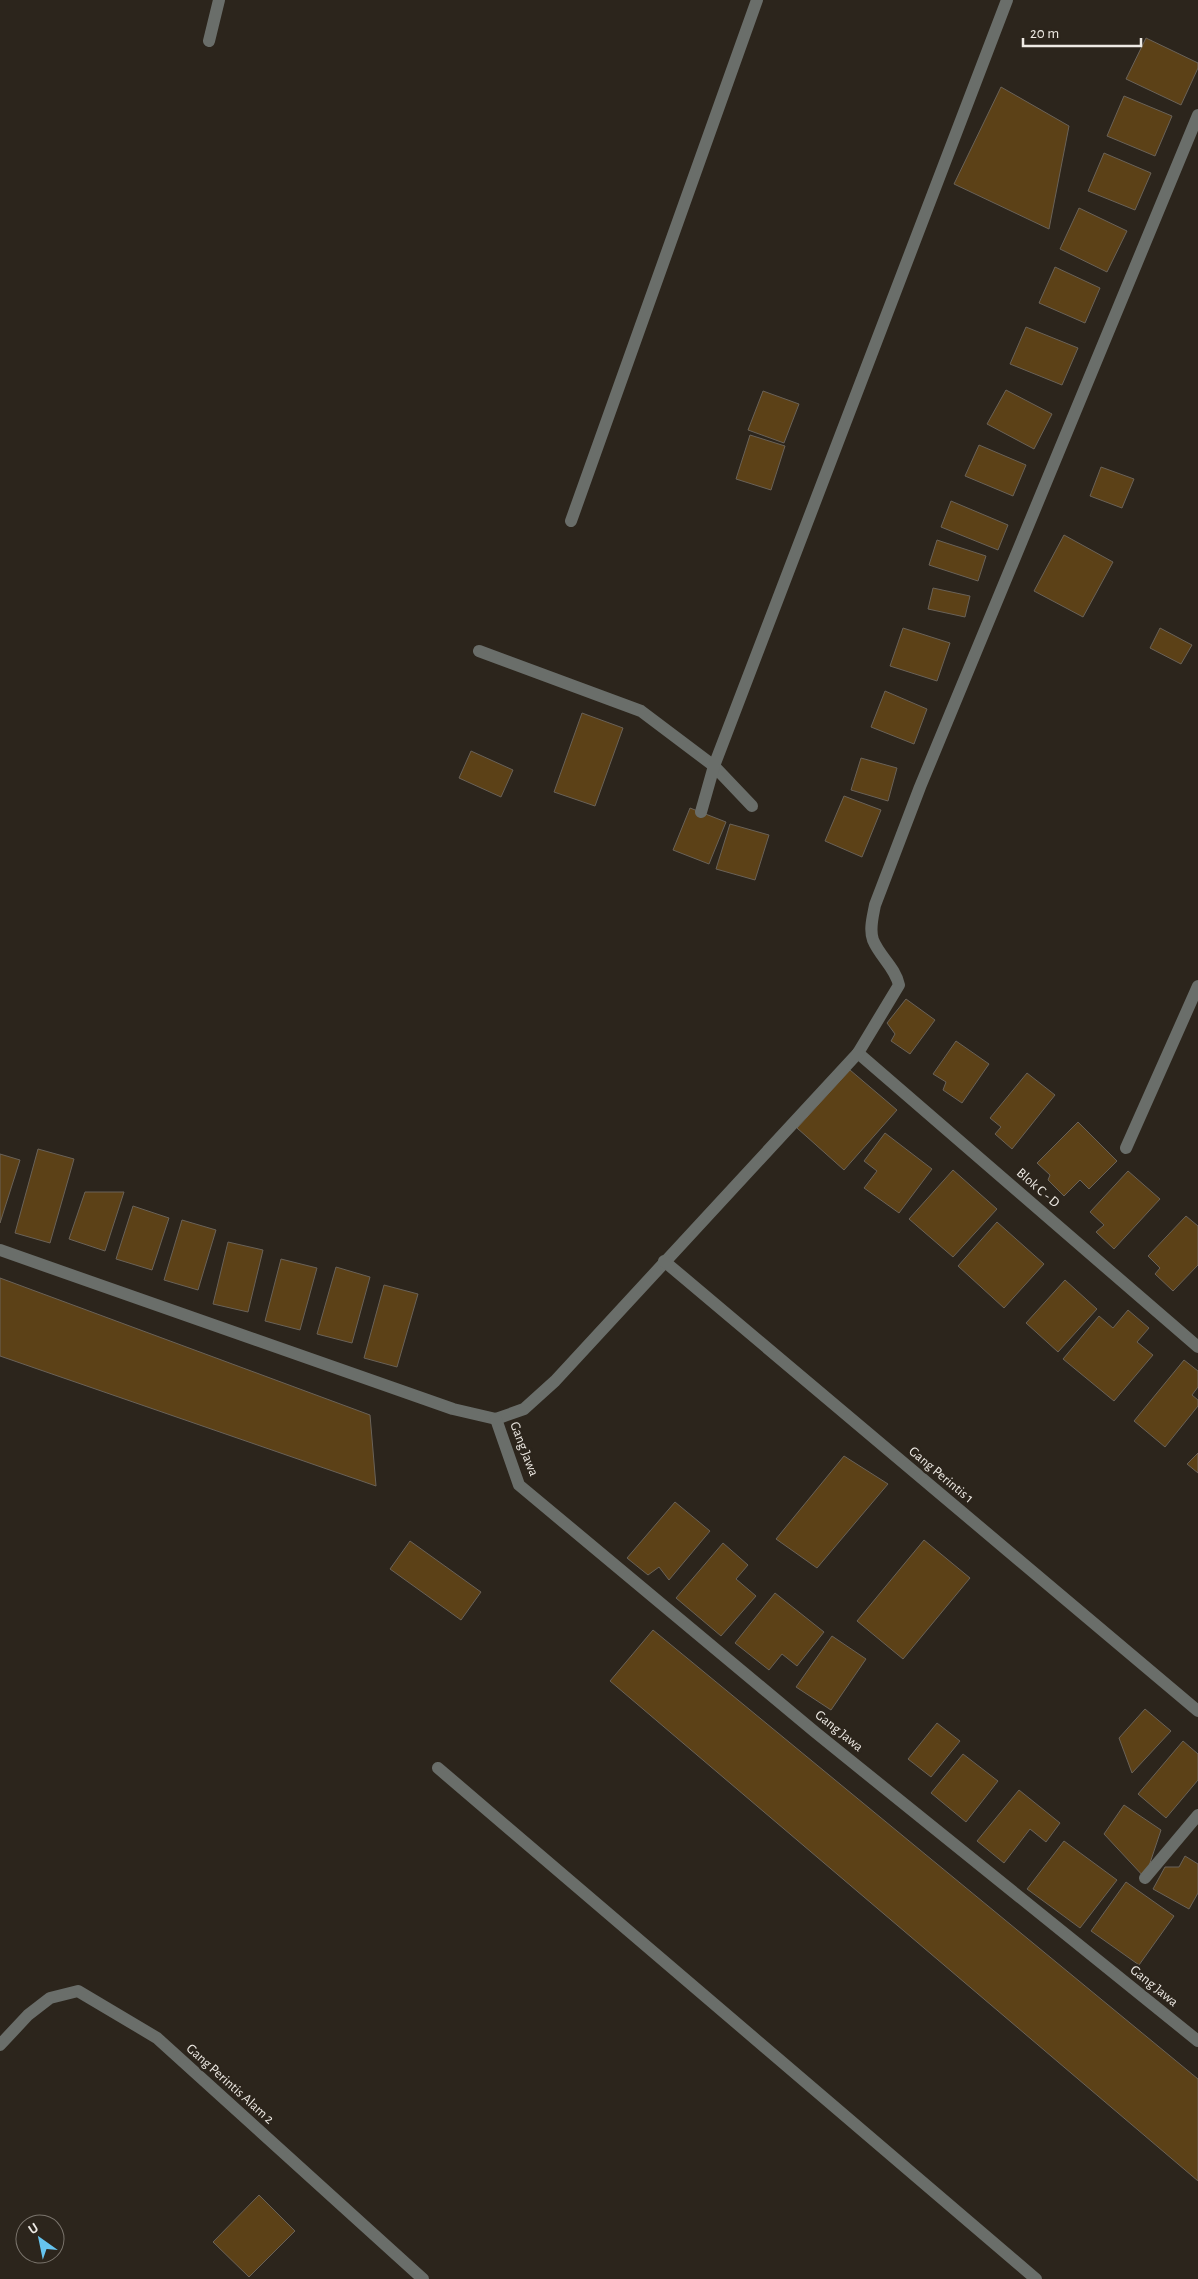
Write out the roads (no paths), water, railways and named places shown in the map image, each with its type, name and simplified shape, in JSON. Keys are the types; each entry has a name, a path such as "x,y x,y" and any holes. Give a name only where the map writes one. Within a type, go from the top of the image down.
{"street":[{"path":"209,41 219,0"},
{"path":"571,521 758,0"},
{"path":"701,812 714,766 1006,0"},
{"path":"0,1250 453,1409 496,1419 524,1409 555,1381 858,1052 898,985 897,976 873,940 871,925 875,905 920,787 1198,115"},
{"path":"479,651 641,711 714,766 752,806"},
{"path":"1126,1148 1198,986"},
{"name":"Blok C - D","path":"858,1052 1198,1347"},
{"name":"Gang Perintis 1","path":"664,1261 1198,1711"},
{"name":"Gang Jawa","path":"496,1419 519,1485 815,1732 1198,2041"},
{"path":"438,1768 1036,2279"},
{"path":"1145,1878 1198,1815"},
{"name":"Gang Perintis Alam 2","path":"0,2045 28,2015 50,1998 78,1991 157,2038 423,2279"}]}
